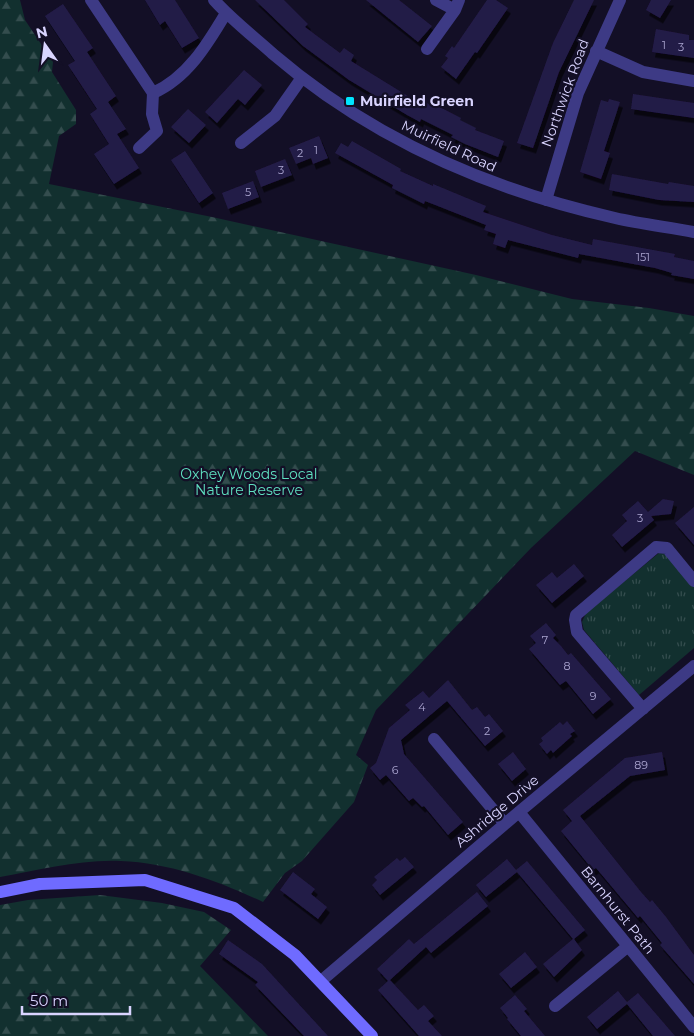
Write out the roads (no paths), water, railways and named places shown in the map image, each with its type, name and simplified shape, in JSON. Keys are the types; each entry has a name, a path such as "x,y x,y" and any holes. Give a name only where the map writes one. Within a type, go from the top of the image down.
{"main road":[{"path":"0,892 40,884 145,880 234,908 282,944 321,981 372,1036"}],"street":[{"path":"91,0 153,93 152,114 157,131 139,148"},
{"name":"Muirfield Road","path":"214,0 226,13 302,78 374,127 414,148 462,171 546,200 618,219 694,232"},
{"path":"427,49 457,5 436,0"},
{"name":"Northwick Road","path":"546,200 575,102 620,0"},
{"path":"153,93 165,88 198,56 226,13"},
{"path":"596,51 643,72 694,81"},
{"path":"240,143 275,116 302,78"},
{"path":"643,709 577,632 576,615 656,547 667,548 694,581"},
{"name":"Ashridge Drive","path":"321,981 694,666"},
{"path":"434,739 505,824"},
{"name":"Barnhurst Path","path":"519,812 694,1027"},
{"path":"555,1006 627,947"}],"place":[{"name":"Muirfield Green","path":"350,101"}],"park label":[{"name":"Oxhey Woods Local Nature Reserve","path":"249,482"}]}
